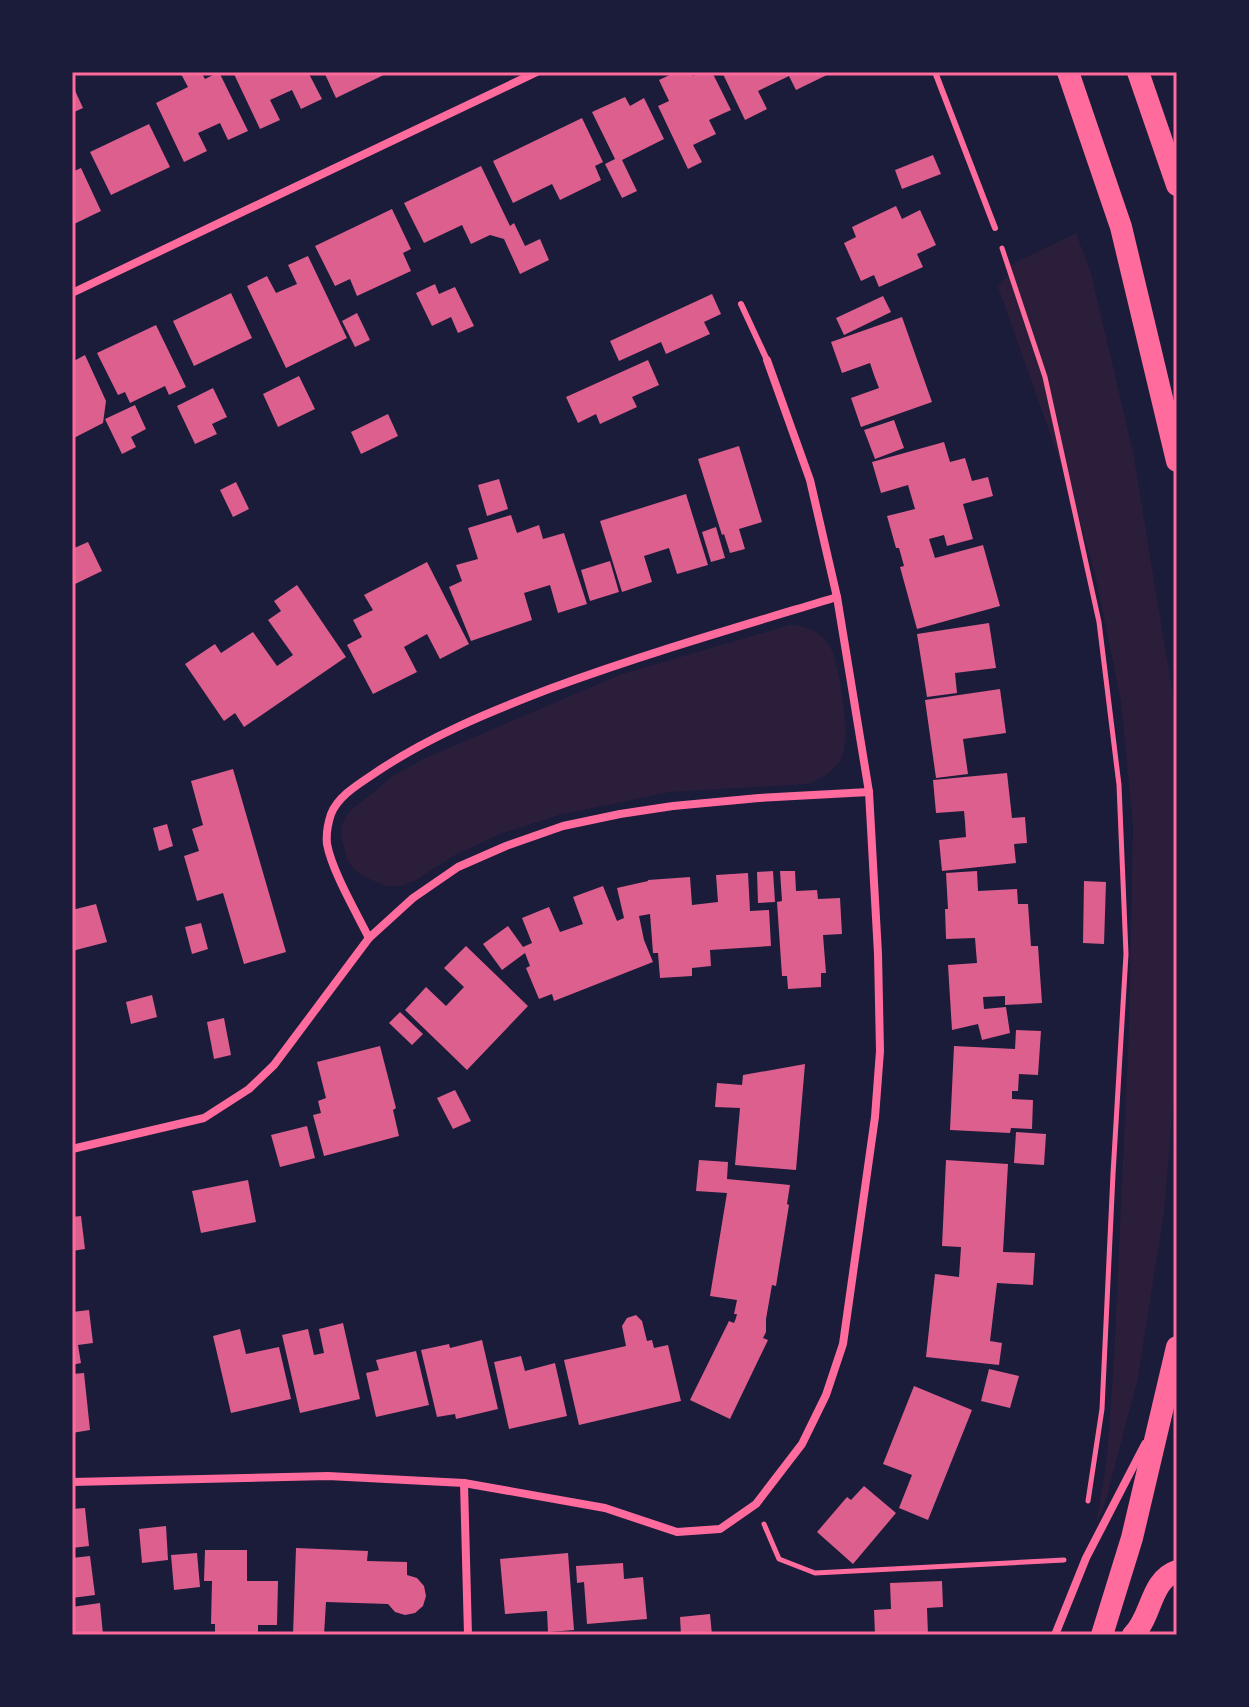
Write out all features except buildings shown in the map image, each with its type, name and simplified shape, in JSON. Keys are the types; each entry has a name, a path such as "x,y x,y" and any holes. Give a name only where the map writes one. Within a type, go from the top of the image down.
{"highway":[{"path":"1068,72 1121,227 1177,461"},
{"path":"1138,72 1177,185"},
{"path":"1102,1635 1132,1538 1177,1347"},
{"path":"1133,1635 1140,1628 1160,1584 1168,1574 1177,1571"}],"street":[{"path":"72,293 537,72"},
{"path":"72,1482 328,1476 464,1483 605,1508 677,1532 720,1529 756,1504 802,1444 826,1395 843,1344 875,1117 880,1051 878,954 869,792 837,597 810,480 767,360"},
{"path":"369,938 327,843 327,827 332,812 339,800 358,784 448,731 510,704 618,664 837,597"},
{"path":"72,1149 204,1118 249,1089 274,1065 369,938 413,898 458,867 563,826 620,814 759,798 869,792"},
{"path":"1055,1635 1086,1558 1163,1410"},
{"path":"464,1483 468,1635"}],"lane":[{"path":"935,72 995,228"},
{"path":"741,304 767,360"}],"path":[{"path":"995,228 1045,377 1096,606 1119,785 1126,954 1102,1409 1087,1508"},
{"path":"756,1504 779,1559 815,1573 1070,1559 1065,1572"}],"shaded area":[{"path":"1076,233 1091,273 1133,452 1177,719 1177,1054 1164,1214 1137,1382 1104,1507 1096,1524 1106,1467 1114,1360 1129,1027 1133,826 1121,702 1095,574 1074,501 998,287 1012,264"},
{"path":"790,625 811,630 828,643 840,682 845,718 844,749 835,767 817,780 807,784 670,792 559,815 500,834 401,886 386,886 362,876 347,858 341,826 349,812 393,776 425,758 622,674"}]}
